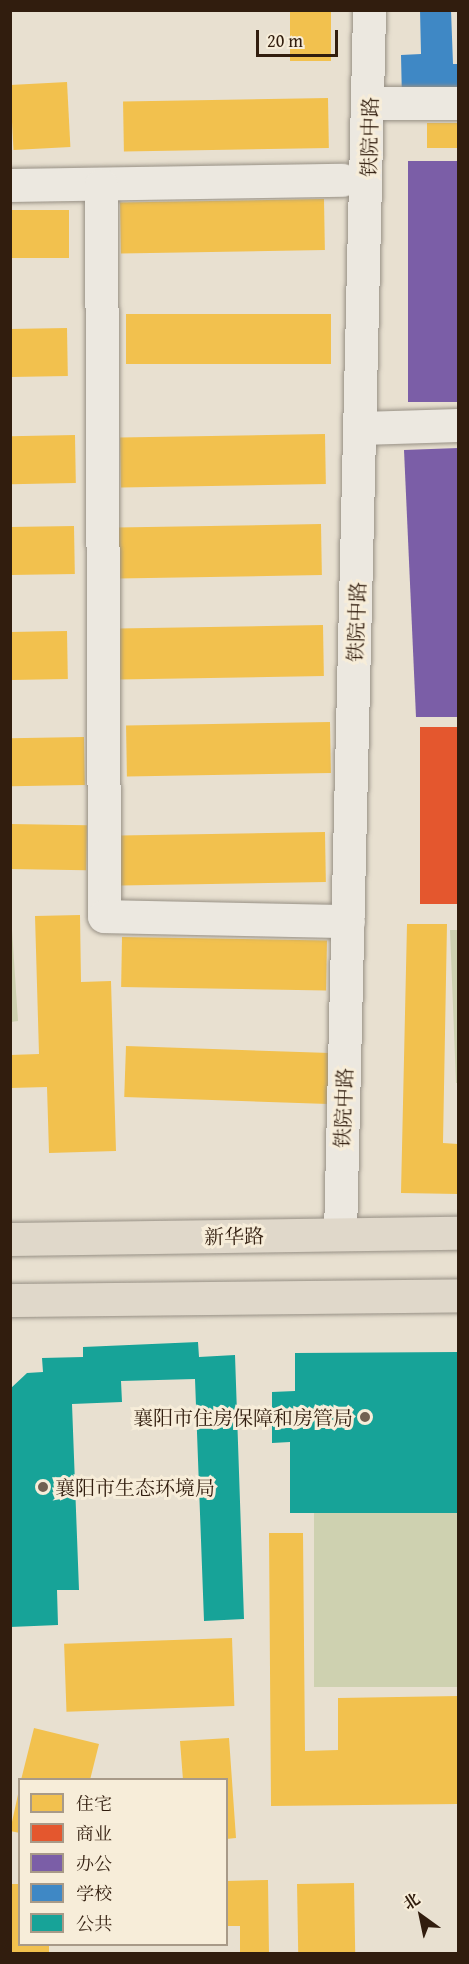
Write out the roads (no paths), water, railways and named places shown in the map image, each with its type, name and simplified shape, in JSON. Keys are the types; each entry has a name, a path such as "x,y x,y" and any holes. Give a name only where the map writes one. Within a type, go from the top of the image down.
{"main road":[{"name":"新华路","path":"10,1239 459,1233"},
{"path":"10,1300 459,1295"}],"street":[{"name":"铁院中路","path":"340,1234 370,103 369,10"},
{"path":"370,103 459,103"},
{"path":"10,185 342,180"},
{"path":"101,185 104,916 348,921"},
{"path":"361,428 459,425"}],"place":[{"name":"襄阳市住房保障和房管局","path":"365,1417"},
{"name":"襄阳市生态环境局","path":"43,1487"}]}
